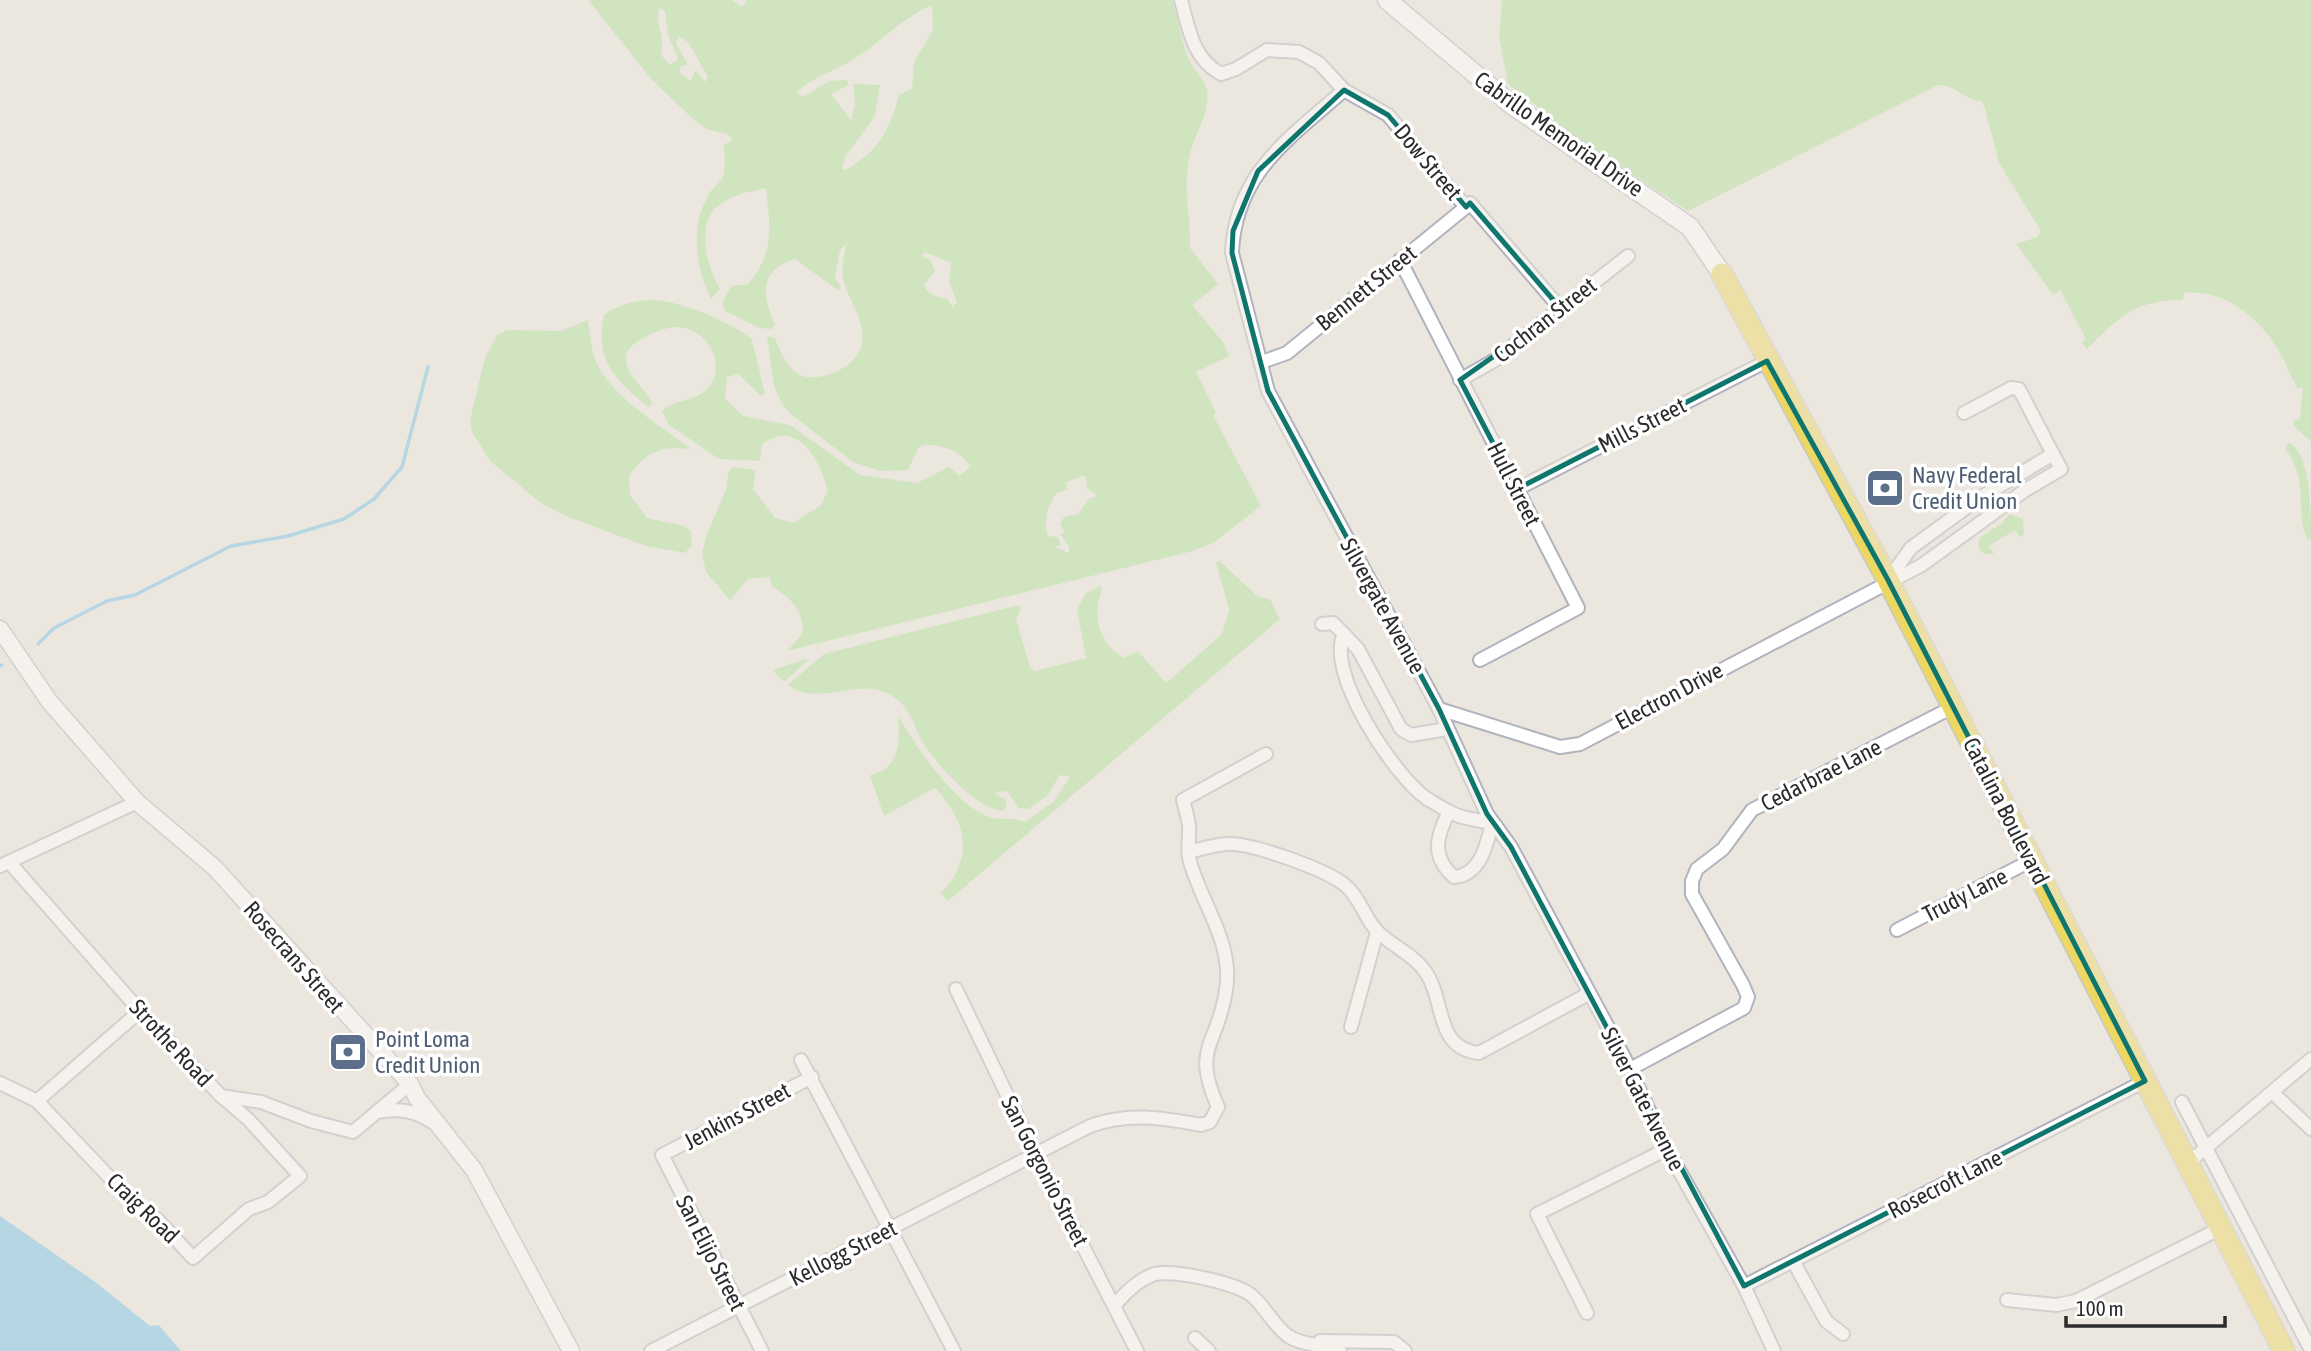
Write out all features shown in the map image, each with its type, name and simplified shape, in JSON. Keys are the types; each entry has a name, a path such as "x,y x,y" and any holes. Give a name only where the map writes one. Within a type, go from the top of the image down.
{"main road":[{"name":"Cabrillo Memorial Drive","path":"1387,0 1512,105 1690,227 1722,274"},
{"name":"Catalina Boulevard","path":"1722,274 1888,580 2284,1351"}],"street":[{"name":"Dow Street","path":"1181,0 1190,37 1204,65 1221,74 1236,69 1267,50 1299,52 1319,63 1344,90 1388,116 1466,207 1470,203 1561,309"},
{"path":"1262,362 1232,253 1233,231 1250,184 1269,156 1344,90"},
{"name":"Bennett Street","path":"1262,362 1287,353 1466,207"},
{"name":"Cochran Street","path":"1460,380 1495,360 1628,256"},
{"name":"Hull Street","path":"1400,260 1578,608 1480,660"},
{"name":"Mills Street","path":"1517,489 1768,361"},
{"name":"Silvergate Avenue","path":"1262,362 1268,391 1439,709 1487,814 1511,847"},
{"path":"1964,413 2011,388 2019,389 2053,454"},
{"name":"Electron Drive","path":"1439,709 1560,747 1580,744 1888,580 1922,565 2024,491 2061,469 2053,454 1978,499 1911,548 1888,580"},
{"path":"1322,624 1333,624 1358,649 1401,729 1412,734 1447,729"},
{"name":"Rosecrans Street","path":"0,629 49,701 137,802 215,868 358,1031 410,1084 417,1098 446,1132 481,1182 571,1351"},
{"path":"1344,634 1340,642 1345,678 1360,715 1423,796 1448,811 1494,825 1475,870 1465,876 1454,877 1438,856 1436,838 1448,811"},
{"name":"Cedarbrae Lane","path":"1630,1069 1744,1008 1748,997 1692,894 1692,881 1697,869 1723,849 1752,810 1953,707"},
{"path":"1266,754 1183,800 1189,827 1189,852 1227,844 1257,848 1345,884 1359,901 1377,932 1410,953 1426,973 1451,1043 1464,1051 1479,1053 1588,994"},
{"path":"4,864 137,802"},
{"name":"Silver Gate Avenue","path":"1511,847 1630,1069 1667,1149 1744,1286 1774,1351"},
{"name":"Kellogg Street","path":"651,1351 1090,1126 1113,1118 1147,1115 1201,1125 1215,1118 1218,1107 1206,1080 1205,1052 1215,1030 1227,989 1222,939 1189,852"},
{"name":"Trudy Lane","path":"1897,930 2032,860"},
{"name":"Strothe Road","path":"4,864 221,1096 261,1102 311,1121 353,1132 410,1084"},
{"path":"1351,1027 1377,932"},
{"name":"San Gorgonio Street","path":"956,989 1036,1155 1137,1351"},
{"path":"37,1101 140,1011"},
{"path":"2188,1163 2311,1059"},
{"path":"801,1060 954,1351"},
{"name":"Jenkins Street","path":"662,1155 812,1077"},
{"name":"Rosecroft Lane","path":"1744,1286 2146,1081"},
{"name":"Craig Road","path":"0,1083 37,1101 132,1201 157,1219 193,1258 249,1209 268,1202 300,1176 248,1119 221,1096"},
{"path":"2273,1092 2311,1129"},
{"path":"2182,1102 2311,1349"},
{"path":"376,1112 397,1109 419,1114 446,1132"},
{"path":"1587,1313 1537,1214 1667,1149"},
{"name":"San Elijo Street","path":"662,1155 762,1351"},
{"path":"2007,1300 2056,1305 2076,1301 2221,1228"},
{"path":"1793,1261 1826,1321 1843,1334"},
{"path":"1114,1306 1125,1292 1151,1275 1164,1272 1209,1280 1244,1289 1288,1336 1340,1351"},
{"path":"1195,1338 1209,1351"},
{"path":"1306,1342 1355,1339 1394,1342 1405,1351"}],"highlighted area":[{"path":"1344,90 1388,115 1466,207 1470,203 1561,309 1460,380 1517,489 1767,361 1888,580 2145,1081 1744,1286 1511,847 1487,814 1439,709 1268,391 1232,253 1233,231 1258,171"}],"green space":[{"path":"588,0 732,0 742,7 747,0 1173,0 1187,55 1207,90 1205,112 1189,160 1187,198 1190,248 1218,284 1192,305 1223,342 1229,356 1196,372 1216,413 1213,415 1261,506 1213,543 1193,551 787,651 803,633 801,617 790,600 772,586 769,577 748,579 730,600 706,572 702,554 706,536 726,490 729,470 734,467 756,470 753,489 775,518 793,523 820,506 828,491 820,467 806,447 787,436 775,437 762,444 760,461 719,459 669,425 662,411 673,404 698,396 709,387 714,378 715,358 711,349 698,334 679,327 656,332 633,345 626,357 627,363 632,375 652,403 649,408 610,369 602,345 604,315 614,308 635,302 665,301 706,314 744,333 752,340 765,394 761,396 738,374 727,377 725,399 743,416 790,425 860,475 917,483 949,467 960,476 970,467 955,452 941,446 926,445 919,447 908,470 879,471 853,462 783,406 774,386 767,336 775,338 789,365 802,376 834,373 844,368 859,352 862,331 842,271 847,244 840,250 835,278 841,287 838,290 795,259 774,270 766,285 775,325 772,329 759,328 725,311 722,303 731,286 748,284 767,250 769,228 766,188 729,199 719,205 707,223 705,234 708,258 720,289 711,299 698,260 697,233 703,206 710,192 723,177 724,144 733,141 728,134 706,129 652,80","holes":["932,5 933,30 914,62 912,88 899,95 881,139 857,163 845,170 842,168 845,157 875,116 880,85 853,84 855,103 851,120 831,94 849,85 847,80 829,81 803,97 796,93 815,79 860,55 921,10","659,8 665,11 668,35 678,59 670,65 661,55","679,36 688,42 708,77 705,82 696,70 690,81 679,71 681,66 688,65 676,43","925,252 951,263 949,281 957,302 953,308 947,298 933,295 925,288 924,285 935,271 930,260 922,256","1085,475 1087,488 1098,496 1088,499 1078,514 1064,517 1060,524 1065,532 1060,534 1069,546 1069,553 1055,547 1061,545 1058,537 1048,536 1046,524 1048,508 1057,493 1068,490 1065,483"]},
{"path":"1502,0 2311,0 2311,442 2293,425 2294,420 2300,419 2303,388 2297,388 2283,358 2263,329 2235,305 2219,298 2202,293 2184,293 2183,300 2139,307 2119,319 2087,349 2082,343 2086,339 2060,290 2053,295 2016,244 2037,237 2041,231 1999,163 1984,105 1980,101 1950,87 1938,85 1688,211 1569,132 1508,84 1499,37"},
{"path":"588,320 595,359 611,385 637,409 691,449 663,449 649,455 629,476 630,495 647,518 684,526 691,532 692,545 685,553 646,546 566,516 541,503 490,461 472,432 470,420 485,357 497,335 507,330 561,331"},
{"path":"2289,443 2302,458 2306,470 2311,514 2311,539 2308,540 2302,518 2297,472 2285,449"},
{"path":"2009,514 2023,519 2024,534 2020,537 2015,530 1989,546 1994,554 1984,554 1978,547 1979,538 2002,523"},
{"path":"1220,561 1258,597 1270,599 1280,619 948,901 941,893 959,866 963,840 960,827 946,801 935,788 884,816 870,775 880,772 893,760 898,744 898,716 915,743 953,790 981,813 994,818 1025,822 1053,802 1070,777 1060,775 1047,796 1028,809 1018,808 1007,791 994,793 1005,799 1007,805 1003,811 992,808 969,794 947,773 922,741 901,703 887,693 858,689 815,694 801,692 788,685 824,654 1019,605 1021,610 1016,618 1030,668 1035,671 1086,658 1077,609 1086,593 1100,586 1102,589 1098,619 1108,645 1124,658 1138,651 1166,683 1222,634 1229,610 1216,562"},
{"path":"810,658 784,682 772,670"}],"water":[{"path":"0,1204 152,1317 181,1351 0,1351"}],"pier":[{"path":"0,1201 153,1313 159,1325 150,1326 94,1281 0,1216"}],"waterway":[{"path":"38,644 54,628 107,601 135,595 231,546 288,536 344,519 374,499 402,467 428,367"}],"place":[{"name":"Navy Federal Credit Union","path":"1885,488"},
{"name":"Point Loma Credit Union","path":"348,1052"}]}
